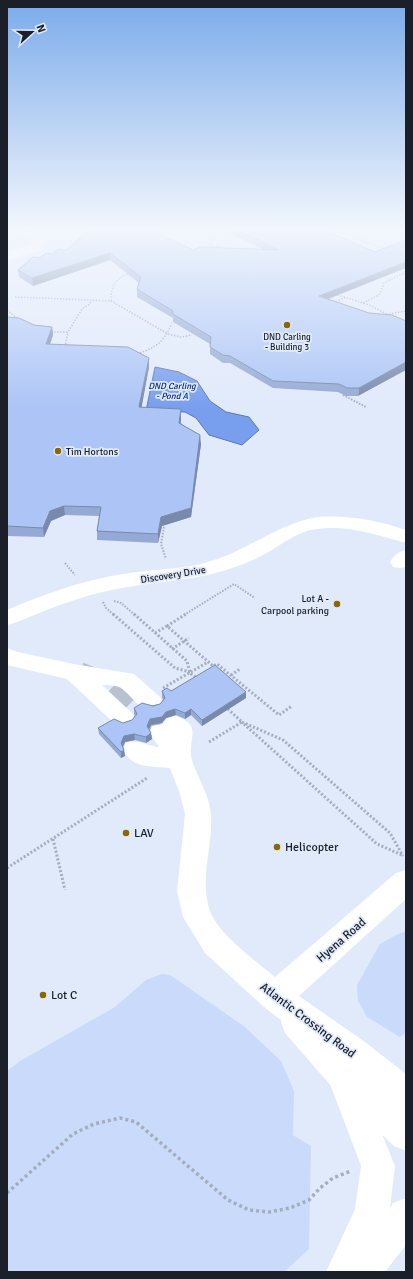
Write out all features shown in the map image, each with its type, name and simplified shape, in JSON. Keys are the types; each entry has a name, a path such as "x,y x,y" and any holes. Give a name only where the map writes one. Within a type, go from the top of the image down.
{"street":[{"name":"Discovery Drive","path":"7,618 50,600 90,588 124,581 198,571 232,561 290,531 318,523 369,525 406,537"},
{"path":"7,656 12,660 126,680 157,696"},
{"path":"74,672 85,700 118,723"},
{"name":"Atlantic Crossing Road","path":"179,759 140,755 155,737 181,730 179,759 193,794 198,814 191,891 197,917 215,944 275,997 354,1053 406,1095"},
{"name":"Hyena Road","path":"275,997 406,882"},
{"path":"275,997 343,1076 406,1134"},
{"path":"343,1076 378,1166 372,1211 344,1272"},
{"path":"362,1272 406,1216"}],"path":[{"path":"111,289 111,301"},
{"path":"363,303 379,295 381,289"},
{"path":"329,292 363,303 394,317"},
{"path":"15,296 111,301 168,334 181,337 192,334"},
{"path":"327,305 345,298"},
{"path":"64,351 68,332 82,309 90,304 91,300"},
{"path":"7,310 16,318 23,321"},
{"path":"388,315 406,310"},
{"path":"137,354 157,347 166,338 172,323"},
{"path":"46,331 68,332"},
{"path":"343,395 366,407"},
{"path":"164,527 161,544 171,575"},
{"path":"65,563 80,579"},
{"path":"155,634 234,584 255,598"},
{"path":"190,673 187,662 121,603 100,597 106,608 175,668 190,673 199,680"},
{"path":"167,626 213,666 217,664 279,715 292,706"},
{"path":"172,649 190,638"},
{"path":"157,696 208,662"},
{"path":"231,675 240,669"},
{"path":"228,709 270,749 377,844 403,856 390,833 283,740 242,722"},
{"path":"209,742 242,722"},
{"path":"7,868 147,778"},
{"path":"53,839 65,890"},
{"path":"7,1193 73,1134 94,1124 120,1118 136,1122 228,1200 249,1210 269,1212 290,1208 309,1200 320,1188 333,1178 357,1168"}],"shaded area":[{"path":"406,931 406,1033 400,1037 367,1017 358,1001 357,985 380,944"},
{"path":"162,974 170,975 245,1027 281,1061 294,1091 293,1135 311,1146 309,1249 284,1272 7,1272 7,1071 20,1061 115,1007 146,980"}],"water":[{"name":"DND Carling - Pond A","path":"155,367 179,372 197,381 210,401 226,412 249,417 259,430 242,445 209,435 196,418 185,412 146,411"}],"building":[{"name":"DND Carling - Building 3","path":"137,289 338,289 319,296 369,313 392,315 406,321 406,362 359,388 347,388 339,384 273,381 230,356 223,355 210,347 211,337 173,314 173,311"},
{"path":"7,317 19,318 34,325 52,327 46,344 128,347 149,358 139,407 181,409 179,423 200,435 191,508 161,517 158,534 97,531 101,507 64,506 50,511 43,528 7,526"},
{"path":"215,665 246,692 202,720 191,709 185,713 175,709 166,712 162,717 150,719 147,726 151,733 146,737 134,734 124,736 121,743 124,750 121,752 98,728 114,719 123,723 132,720 137,714 134,708 142,703 153,706 160,704 165,698 162,691 167,688 171,691"}],"tunnel":[{"path":"79,674 112,687 161,733"}],"place":[{"name":"DND Carling - Building 3","path":"287,325"},
{"name":"Tim Hortons","path":"58,451"},
{"name":"Lot A - Carpool parking","path":"337,604"},
{"name":"LAV","path":"126,833"},
{"name":"Helicopter","path":"277,847"},
{"name":"Lot C","path":"43,995"}]}
